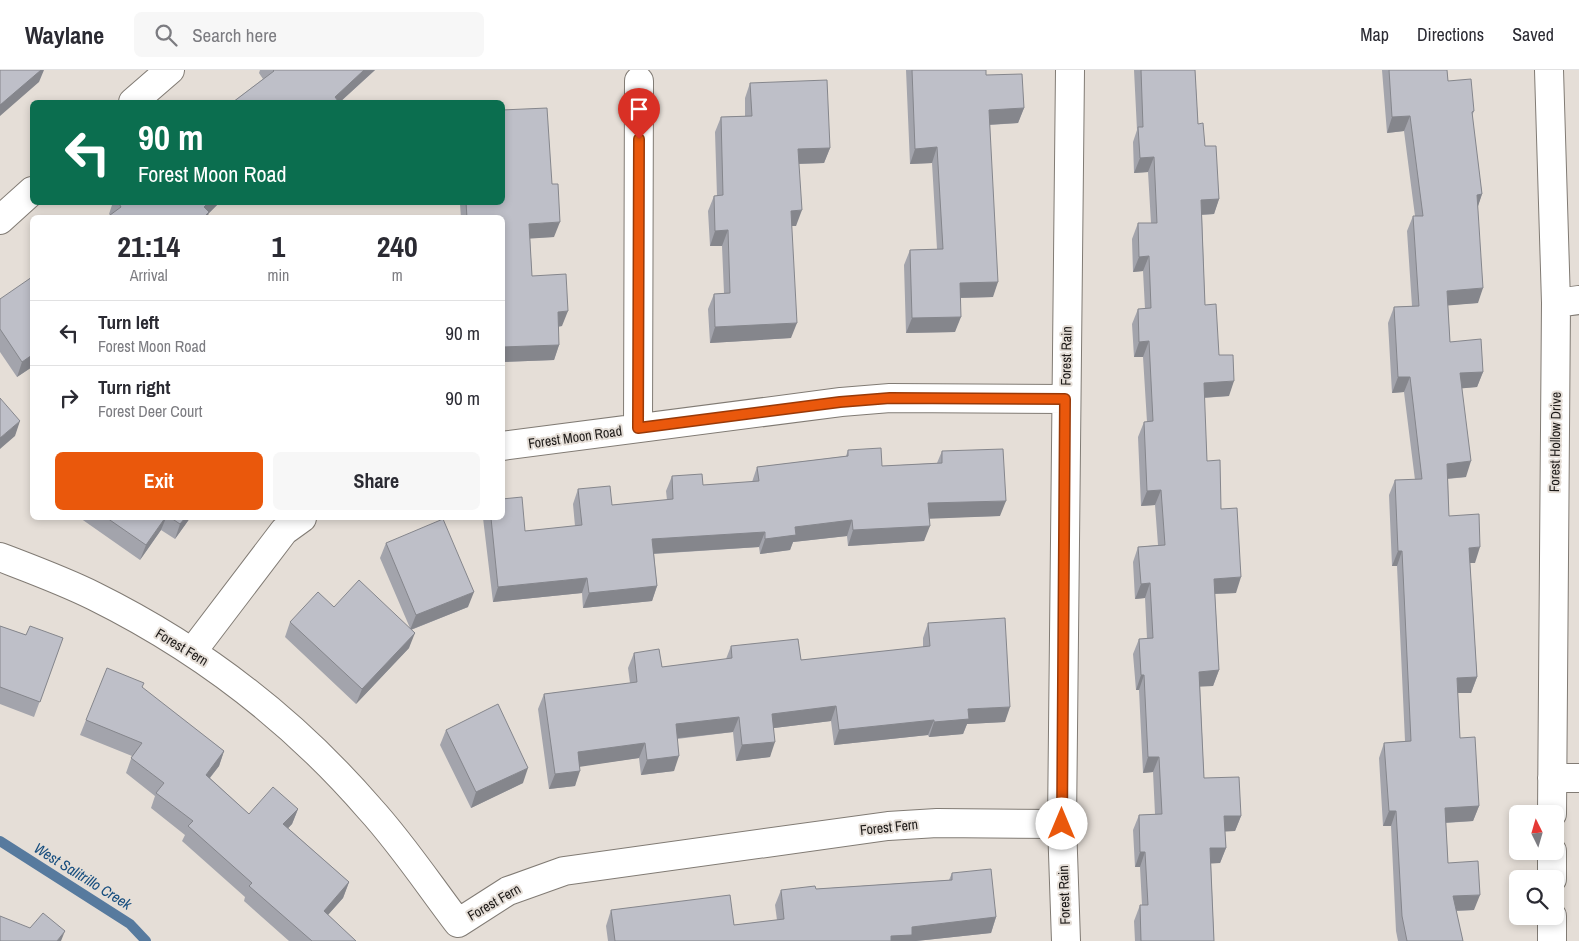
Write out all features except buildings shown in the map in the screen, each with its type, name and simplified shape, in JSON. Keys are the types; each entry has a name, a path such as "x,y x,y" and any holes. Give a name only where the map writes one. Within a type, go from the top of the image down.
{"street":[{"path":"135,100 170,70"},
{"name":"Forest Rain","path":"1066,941 1062,824 1065,399 1070,70"},
{"name":"Forest Hollow Drive","path":"1549,70 1568,302 1552,805"},
{"path":"638,428 639,81"},
{"path":"0,220 30,193"},
{"name":"Forest Moon Road","path":"505,446 840,402 890,398 1065,399"},
{"path":"192,652 284,531 299,520"},
{"name":"Forest Fern","path":"0,557 94,596 192,652 240,685 309,744 371,810 458,923 508,891 564,871 888,826 937,823 1062,824"},
{"path":"1552,778 1579,778"},
{"path":"1552,925 1552,941"}],"waterway":[{"name":"West Salitrillo Creek","path":"0,841 130,924 146,941"}],"route":[{"path":"639,139 638,428 840,402 890,398 1065,399 1062,824"}]}
